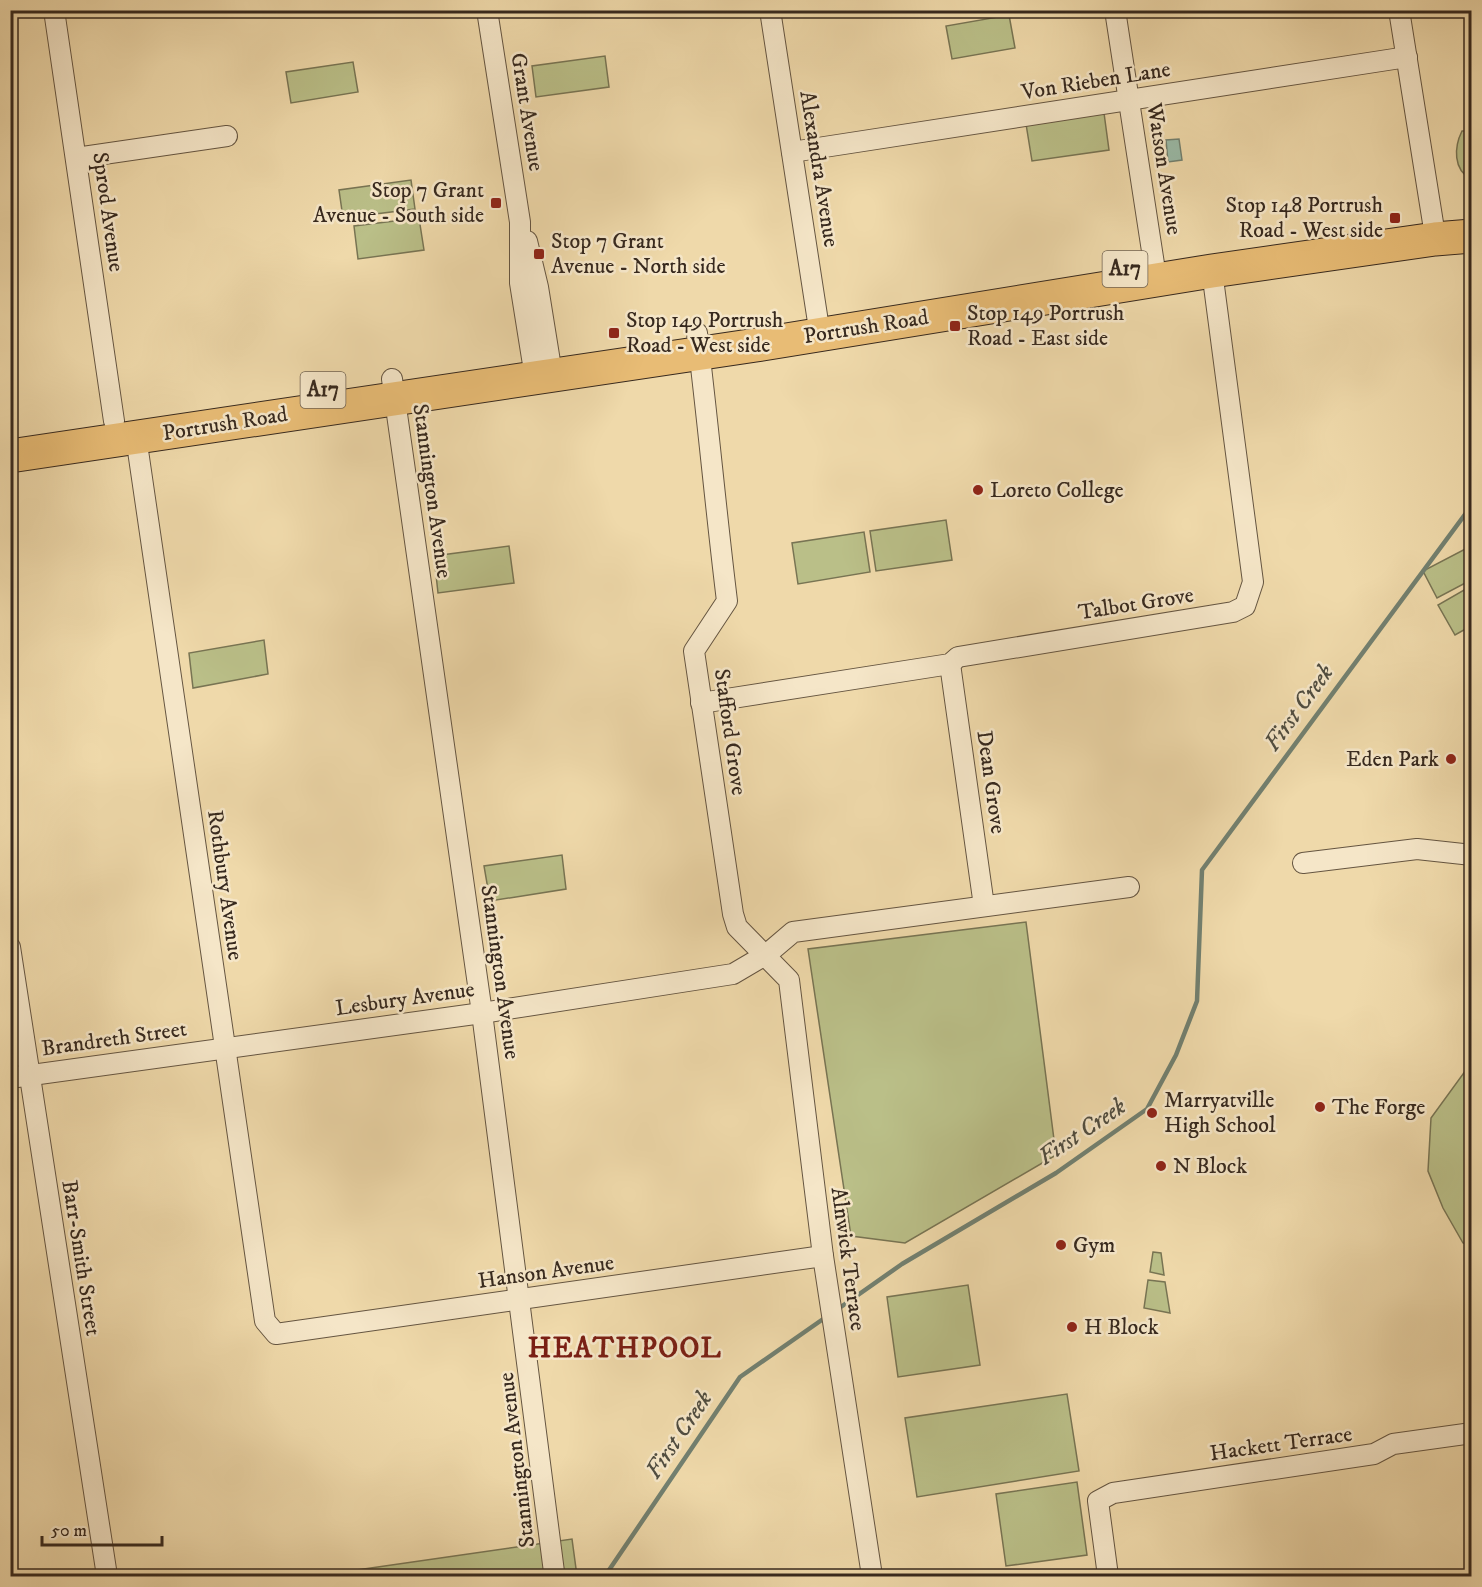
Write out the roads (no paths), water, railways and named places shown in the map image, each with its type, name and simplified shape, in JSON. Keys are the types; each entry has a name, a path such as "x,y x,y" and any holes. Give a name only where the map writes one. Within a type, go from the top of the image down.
{"highway":[{"name":"Portrush Road","path":"10,456 125,429 698,343 1154,264 1472,217"},
{"name":"Portrush Road","path":"818,324 1212,271 1435,238 1472,236"},
{"name":"Portrush Road","path":"10,436 125,429"}],"street":[{"name":"Sprod Avenue","path":"54,10 76,158 125,429"},
{"name":"Grant Avenue","path":"487,10 520,222 520,283 542,366"},
{"name":"Alexandra Avenue","path":"770,10 818,324"},
{"name":"Watson Avenue","path":"1115,10 1154,264"},
{"path":"1399,10 1433,223"},
{"name":"Von Rieben Lane","path":"792,152 1407,57"},
{"path":"76,158 227,136"},
{"name":"Talbot Grove","path":"700,703 950,664 958,657 1233,612 1245,606 1253,582 1212,271"},
{"name":"Stafford Grove","path":"698,343 711,441 713,484 727,601 694,651 733,914 737,927 766,954"},
{"name":"Stannington Avenue","path":"393,388 482,1013 521,1300 554,1572"},
{"name":"Rothbury Avenue","path":"125,429 224,1047 265,1322 276,1334"},
{"name":"Dean Grove","path":"950,664 984,906"},
{"path":"1303,863 1417,849 1472,855"},
{"path":"766,954 794,932 1129,886"},
{"name":"Barr-Smith Street","path":"10,947 20,1076 107,1576"},
{"name":"Lesbury Avenue","path":"224,1047 482,1013 733,974 766,954"},
{"name":"Alnwick Terrace","path":"766,954 789,980 823,1256 872,1576"},
{"name":"Brandreth Street","path":"20,1076 224,1047"},
{"name":"Hanson Avenue","path":"276,1334 823,1256"},
{"name":"Hackett Terrace","path":"1108,1576 1098,1501 1113,1493 1374,1454 1393,1444 1472,1433"}],"waterway":[{"name":"First Creek","path":"838,1309 902,1264 1056,1173 1147,1109 1176,1055 1197,1001 1202,870 1472,505"},
{"name":"First Creek","path":"605,1576 740,1377 826,1317"}],"place":[{"name":"Stop 7 Grant Avenue - South side","path":"496,203"},
{"name":"Stop 148 Portrush Road - West side","path":"1395,218"},
{"name":"Stop 7 Grant Avenue - North side","path":"539,254"},
{"name":"Stop 149 Portrush Road - East side","path":"955,326"},
{"name":"Stop 149 Portrush Road - West side","path":"614,333"},
{"name":"Loreto College","path":"978,490"},
{"name":"Eden Park","path":"1451,759"},
{"name":"The Forge","path":"1320,1107"},
{"name":"Marryatville High School","path":"1152,1113"},
{"name":"N Block","path":"1161,1166"},
{"name":"Gym","path":"1061,1245"},
{"name":"H Block","path":"1072,1327"}],"district":[{"name":"HEATHPOOL","path":"625,1348"}]}
